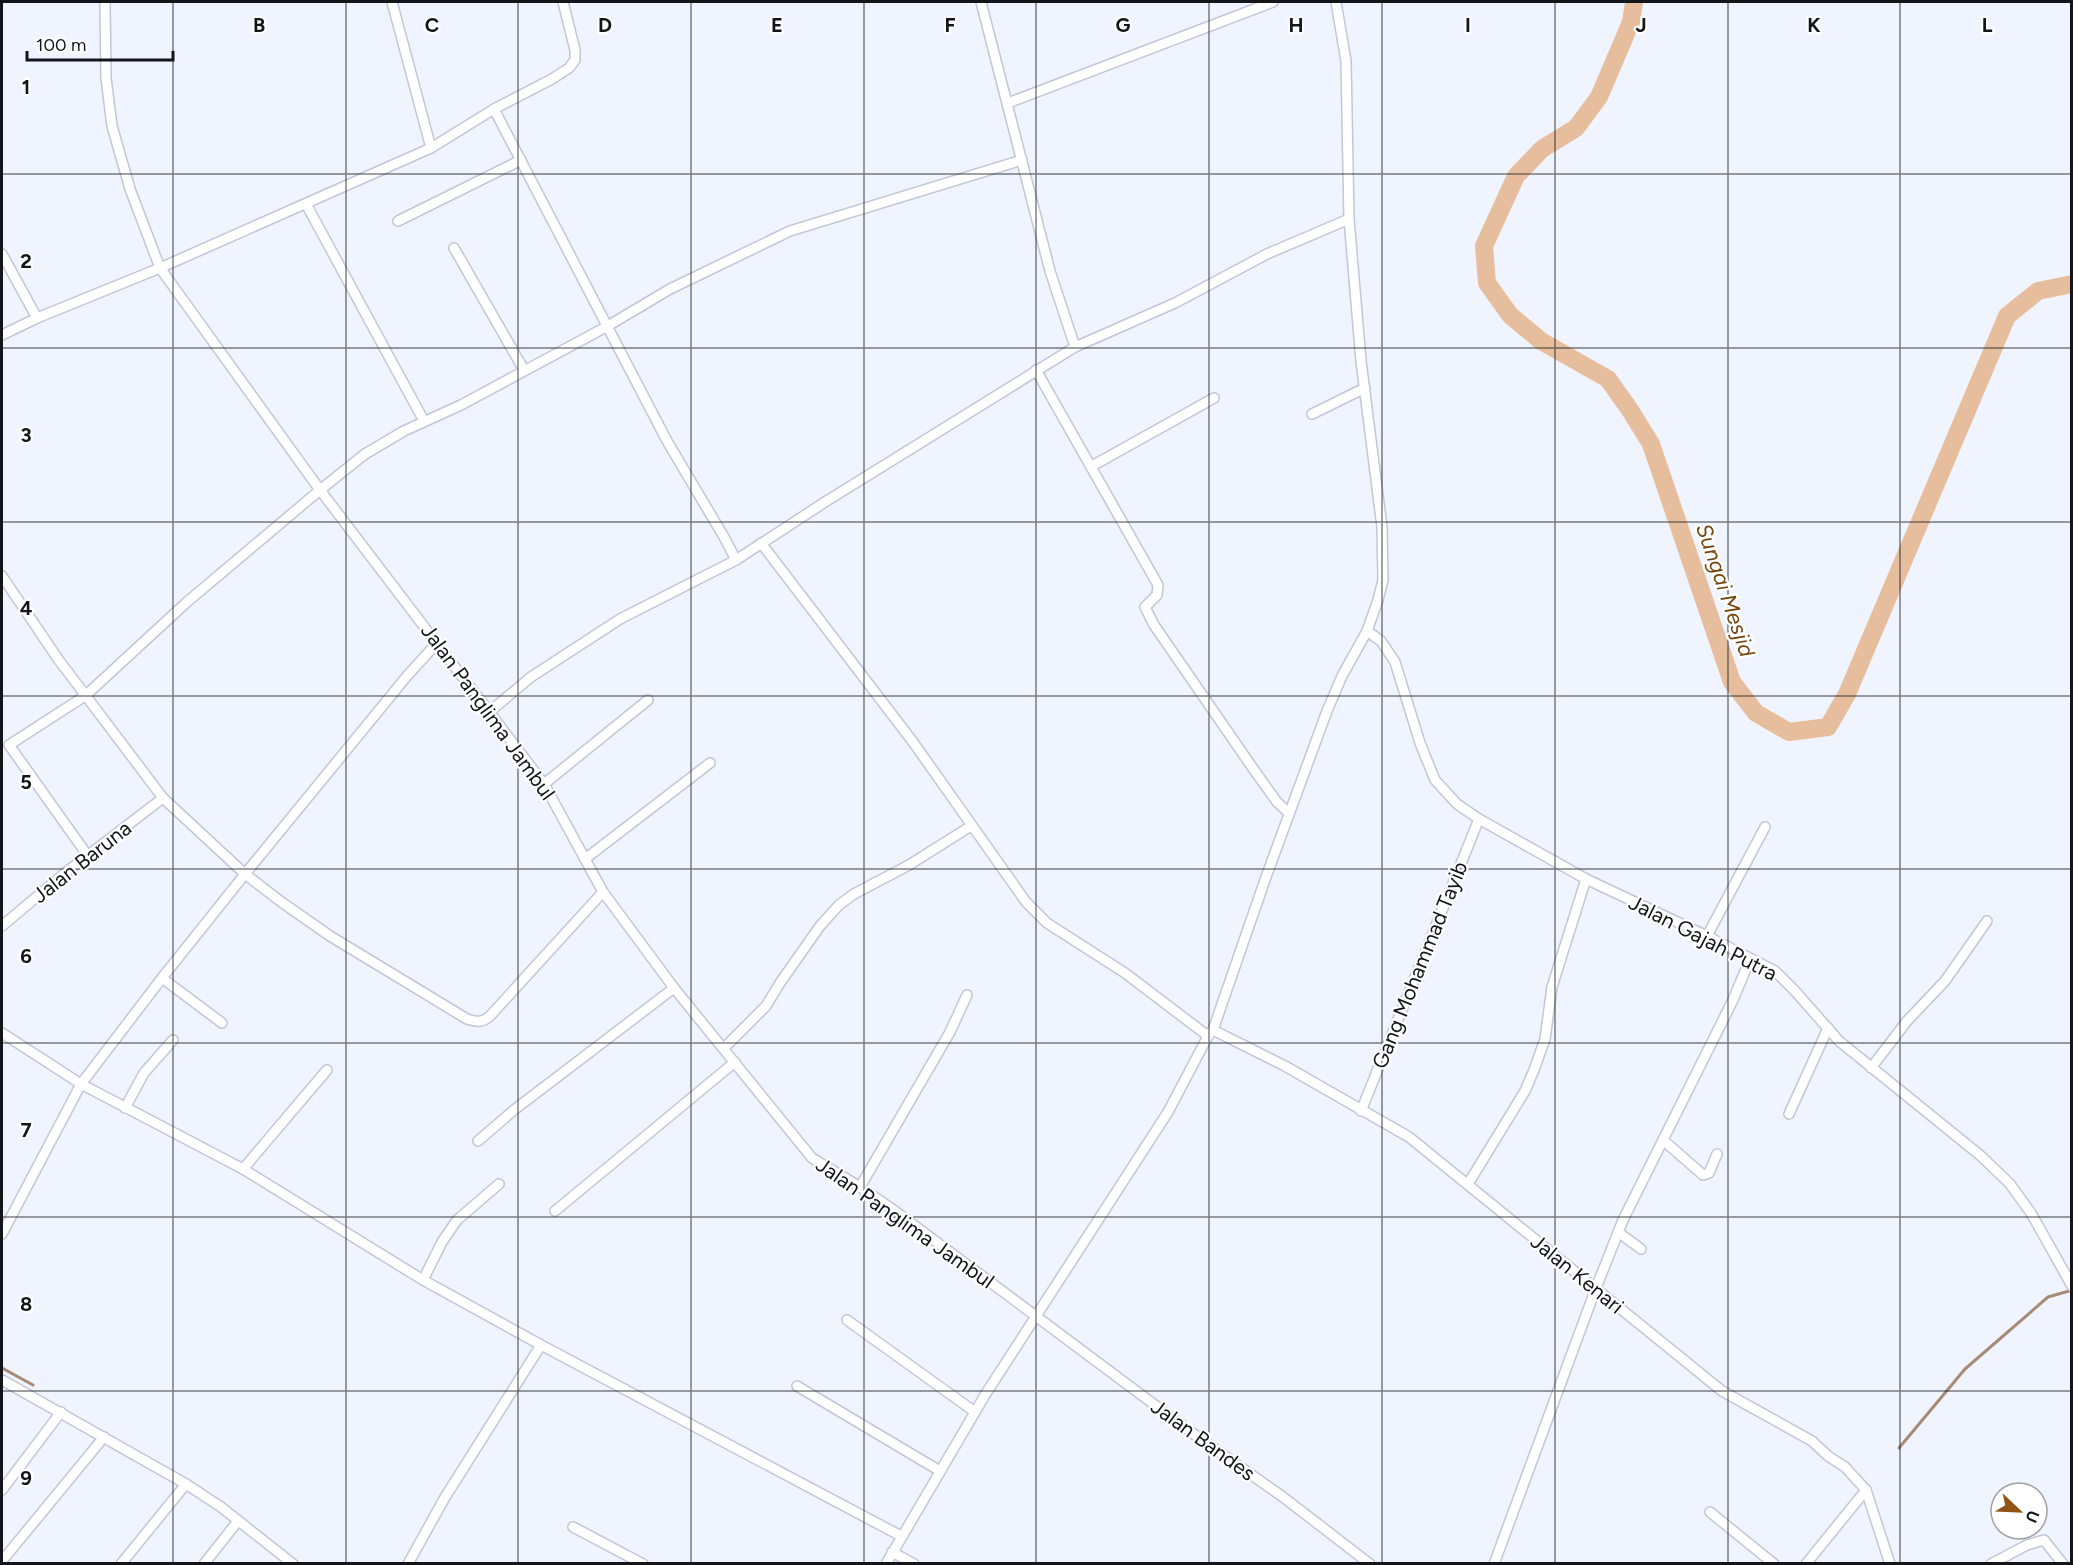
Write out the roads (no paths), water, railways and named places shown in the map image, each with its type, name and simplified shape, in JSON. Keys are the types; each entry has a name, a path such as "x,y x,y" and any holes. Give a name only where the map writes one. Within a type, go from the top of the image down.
{"street":[{"name":"Jalan Panglima Jambul","path":"105,2 106,78 112,126 130,189 160,268 320,490 544,784 603,892 674,988 812,1158 860,1187 1036,1316"},
{"path":"392,2 431,148"},
{"path":"2,335 431,148 494,109 552,79 569,68 575,60 575,50 563,2"},
{"path":"981,2 1050,271 1075,347"},
{"path":"1008,103 1273,2"},
{"path":"885,1563 975,1412 1167,1112 1210,1033 1334,694 1366,631 1378,600 1383,580 1382,527 1365,388 1349,219 1346,61 1336,2"},
{"path":"494,109 667,441 736,560"},
{"path":"398,221 521,160"},
{"path":"88,856 9,745 85,696 187,602 365,454 404,431 461,405 606,327 670,289 790,231 1022,160"},
{"path":"306,204 424,421"},
{"path":"488,713 531,677 620,619 736,560 1075,347 1175,303 1267,254 1349,219"},
{"path":"454,248 524,370"},
{"path":"2,254 37,318"},
{"path":"1036,370 1158,585 1159,592 1145,607 1149,618 1258,776 1289,813"},
{"path":"1312,414 1365,388"},
{"path":"1092,466 1214,398"},
{"name":"Jalan Kenari","path":"761,543 913,742 1017,892 1047,923 1125,973 1210,1033 1285,1065 1409,1137 1722,1391 1812,1441 1828,1456 1845,1467 1866,1490 1890,1563"},
{"path":"2,576 85,696 123,742 163,798 245,874 330,936 467,1019 478,1022 490,1016 603,892"},
{"name":"Jalan Gajah Putra","path":"1366,631 1381,641 1395,662 1420,744 1435,780 1457,804 1479,819 1586,879 1707,936 1774,971 1839,1041 1981,1156 2010,1184 2031,1213 2072,1286"},
{"path":"2,1234 81,1084 245,874 407,676 437,643"},
{"path":"544,784 648,700"},
{"path":"585,859 710,763"},
{"name":"Jalan Baruna","path":"2,926 163,798"},
{"name":"Gang Mohammad Tayib","path":"1361,1111 1479,819"},
{"path":"724,1048 766,1006 820,926 838,905 909,865 971,826"},
{"path":"1707,936 1765,827"},
{"path":"1468,1184 1525,1091 1534,1070 1545,1039 1552,987 1586,879"},
{"path":"1871,1068 1907,1021 1945,981 1987,921"},
{"path":"1494,1563 1618,1232 1733,1000 1750,959"},
{"path":"162,978 222,1023"},
{"path":"478,1141 514,1110 674,988"},
{"path":"860,1187 950,1032 967,995"},
{"path":"1789,1114 1828,1028"},
{"path":"2,1033 81,1084 243,1169 423,1280 901,1536"},
{"path":"125,1108 144,1073 173,1041"},
{"path":"555,1211 735,1062"},
{"path":"243,1169 327,1070"},
{"path":"1663,1140 1703,1175 1709,1173 1717,1154"},
{"path":"423,1280 442,1242 457,1220 499,1184"},
{"path":"1618,1232 1641,1249"},
{"name":"Jalan Bandes","path":"1036,1316 1370,1563"},
{"path":"847,1320 975,1412"},
{"path":"408,1563 444,1499 541,1345"},
{"path":"2,1380 186,1484 293,1563"},
{"path":"797,1386 940,1471"},
{"path":"2,1490 60,1412"},
{"path":"2,1561 104,1437"},
{"path":"120,1563 186,1484"},
{"path":"1806,1563 1866,1490"},
{"path":"1710,1512 1774,1563"},
{"path":"204,1563 238,1521"},
{"path":"573,1527 643,1563"},
{"path":"1991,1563 2044,1539 2063,1563"},
{"path":"892,1552 914,1563"}],"waterway":[{"name":"Sungai Mesjid","path":"1634,2 1631,22 1599,97 1576,128 1542,149 1516,176 1484,246 1487,283 1510,315 1541,341 1608,379 1630,410 1651,444 1732,682 1756,713 1789,732 1828,727 1847,694 2007,316 2038,291 2072,284"},
{"path":"1899,1448 1965,1369 2048,1297 2069,1291"},
{"path":"2,1368 33,1385"}]}
